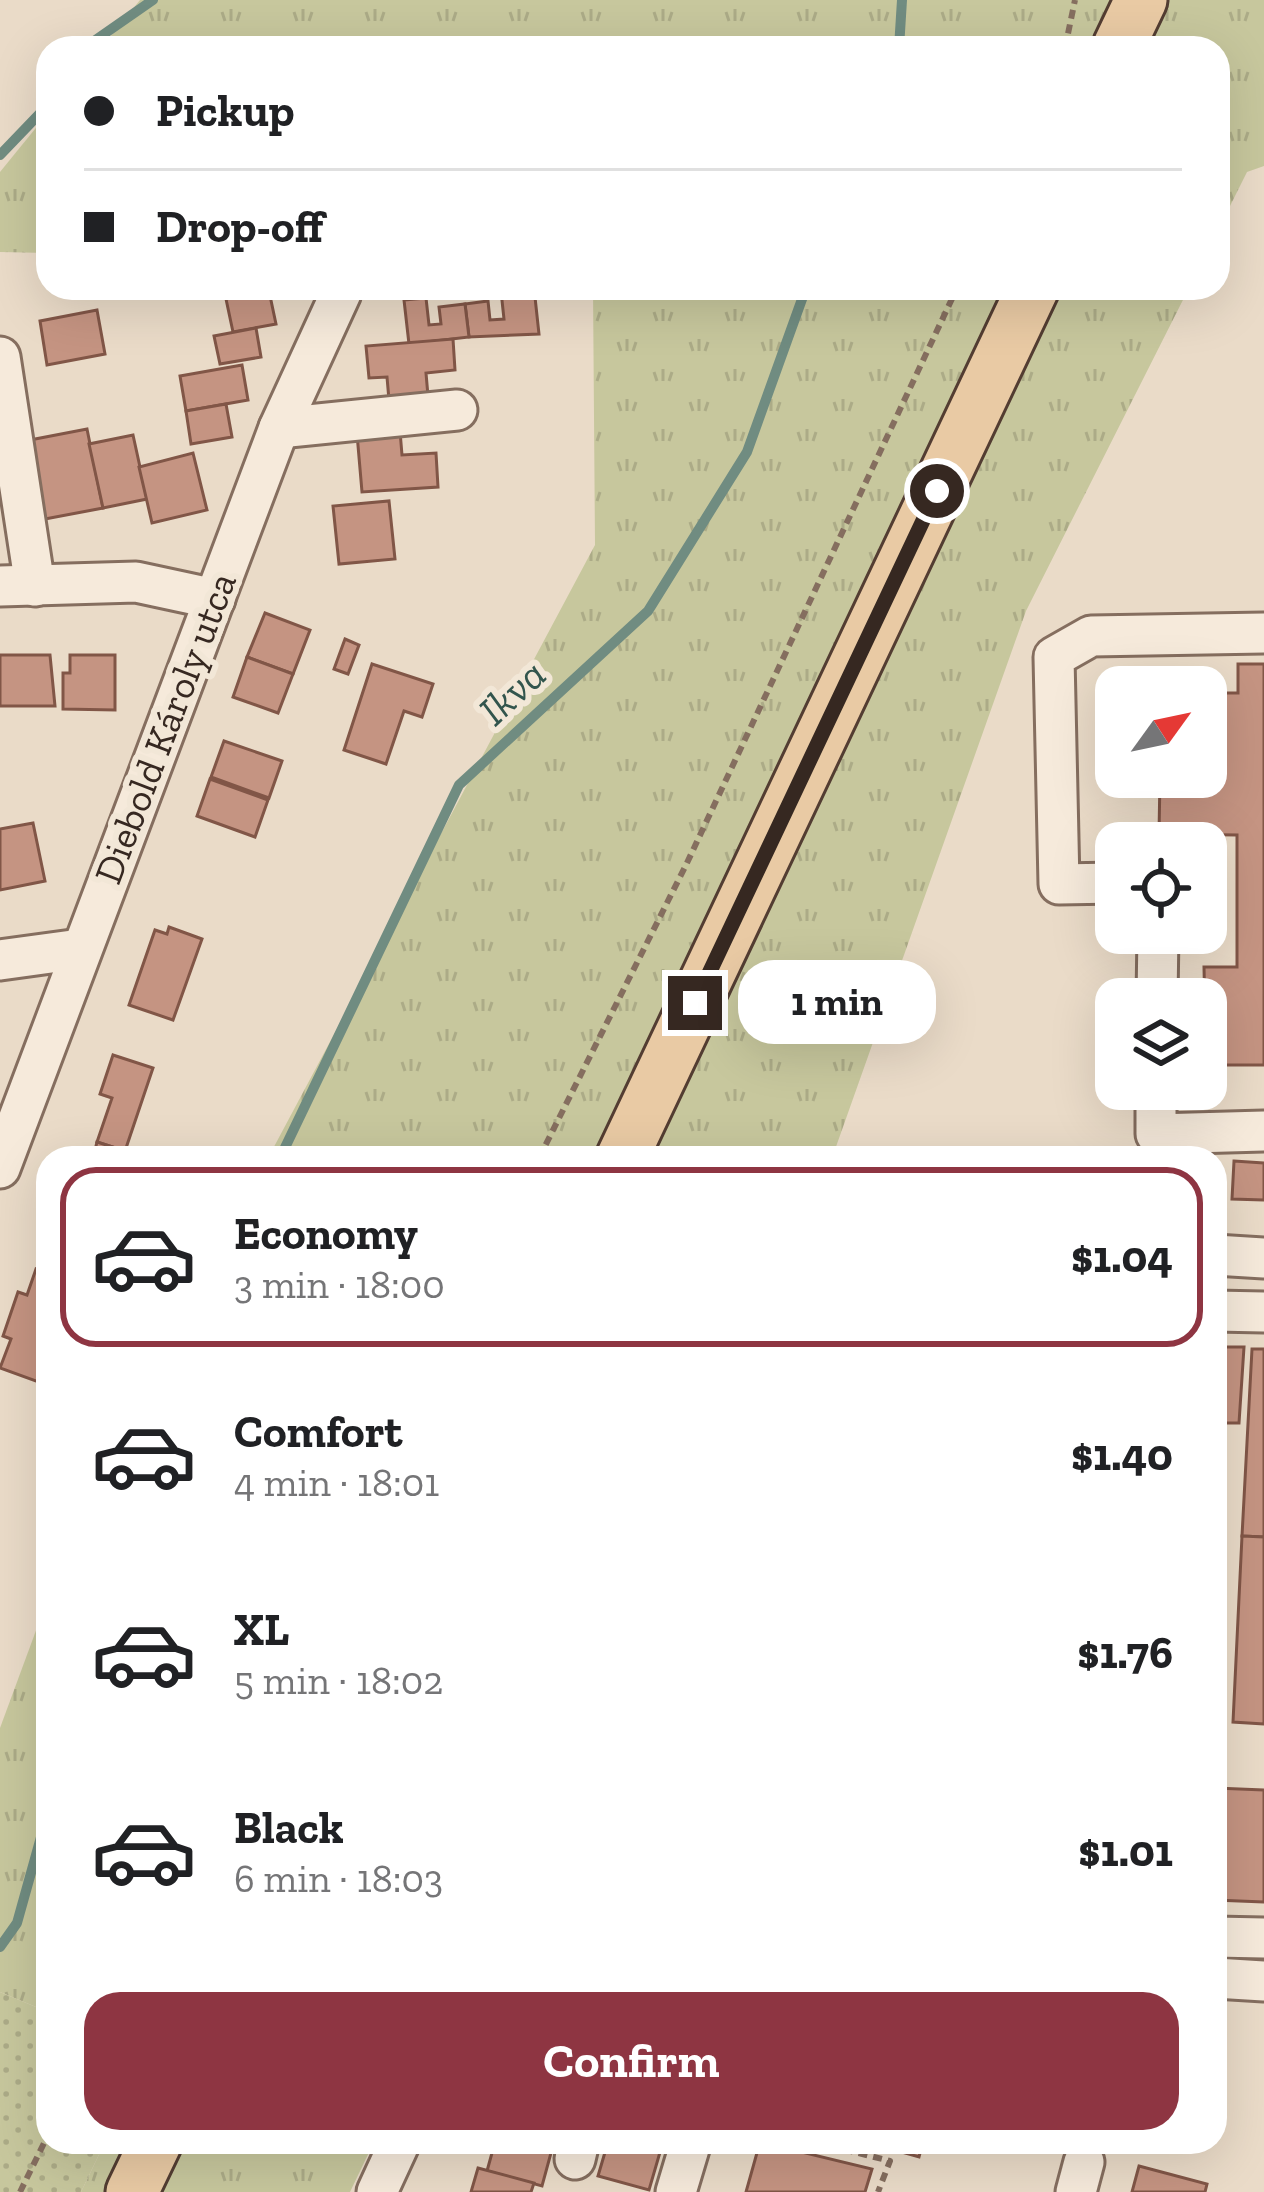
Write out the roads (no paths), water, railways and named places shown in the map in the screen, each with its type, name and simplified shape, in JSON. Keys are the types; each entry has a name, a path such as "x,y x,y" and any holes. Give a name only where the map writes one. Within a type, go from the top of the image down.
{"main road":[{"path":"1121,31 1141,0"},
{"path":"628,1146 1027,300"},
{"path":"131,2192 150,2154"}],"street":[{"name":"Diebold Károly utca","path":"0,1168 279,428 338,300"},
{"path":"0,357 17,586 136,582 215,599"},
{"path":"279,428 457,410"},
{"path":"1095,883 1059,884 1054,657 1091,636 1264,633"},
{"path":"0,960 80,949"},
{"path":"1156,1110 1156,1135 1264,1132"},
{"path":"1227,1256 1264,1258"},
{"path":"1227,1311 1264,1312"},
{"path":"1227,1937 1264,1938"},
{"path":"1227,1979 1264,1981"},
{"path":"377,2192 394,2154"},
{"path":"676,2192 687,2154"}],"waterway":[{"name":"Ikva","path":"101,36 153,0"},
{"name":"Ikva","path":"900,36 902,0"},
{"name":"Ikva","path":"0,155 36,118"},
{"name":"Ikva","path":"286,1146 459,785 648,611 747,452 802,300"},
{"name":"Ikva","path":"0,1947 17,1923 36,1855"}]}
